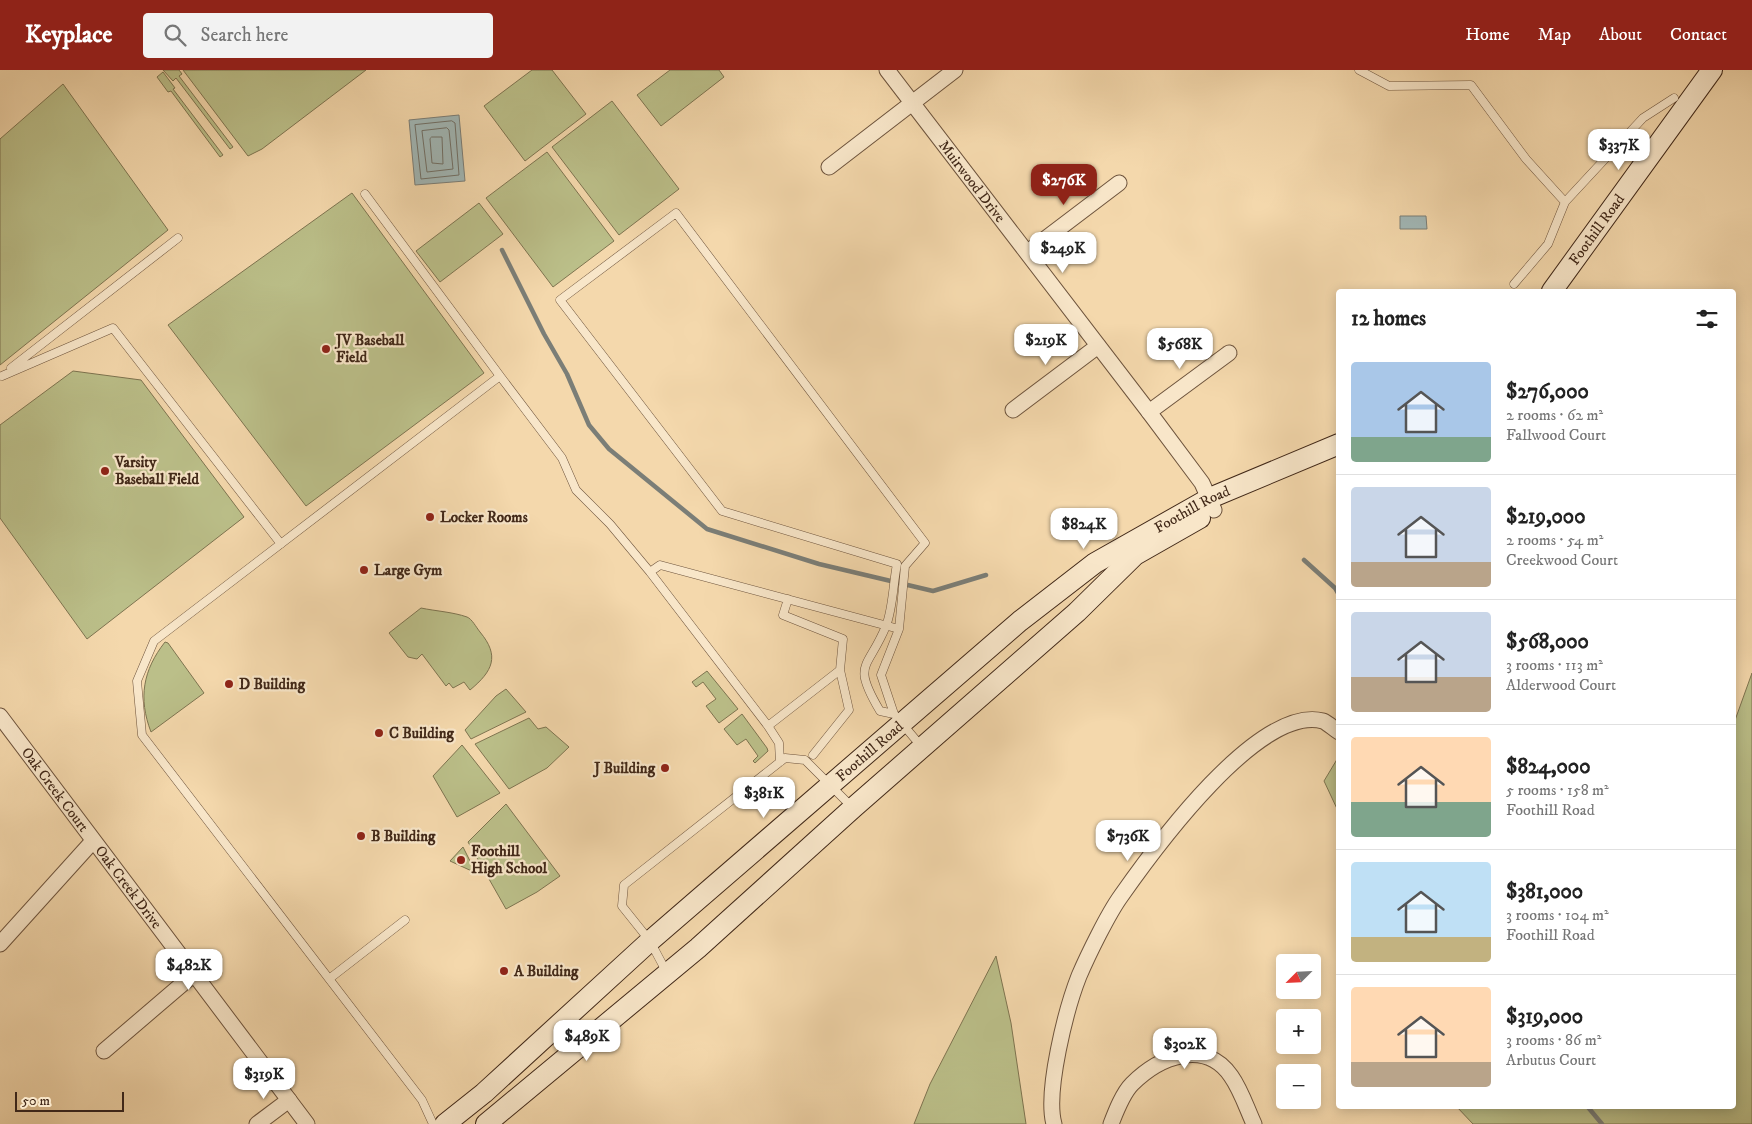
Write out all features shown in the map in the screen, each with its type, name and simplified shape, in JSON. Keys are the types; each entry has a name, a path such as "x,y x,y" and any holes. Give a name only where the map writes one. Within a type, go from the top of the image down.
{"main road":[{"name":"Foothill Road","path":"1553,289 1712,70"},
{"name":"Foothill Road","path":"445,1124 484,1093 650,941 830,785 897,719 1095,563 1212,504 1336,445"},
{"name":"Foothill Road","path":"486,1124 668,974 853,808 1077,612 1135,555 1212,504 1336,459"}],"street":[{"name":"Muirwood Drive","path":"887,70 1149,412 1212,504"},
{"path":"829,167 955,70"},
{"path":"1028,252 1119,183"},
{"path":"1013,410 1098,346"},
{"path":"1149,412 1229,353"},
{"name":"Oak Creek Court","path":"0,716 93,841"},
{"path":"1054,1124 1051,1111 1053,1083 1072,998 1080,975 1120,897 1208,785 1244,752 1300,721 1324,721 1336,730"},
{"path":"1,942 93,841"},
{"name":"Oak Creek Drive","path":"93,841 308,1124"},
{"path":"104,1051 194,974"},
{"path":"1111,1124 1131,1085 1155,1065 1175,1057 1197,1053 1212,1058 1231,1075 1254,1124"},
{"path":"257,1124 289,1100"}],"lane":[{"path":"1359,70 1389,86 1471,85 1526,159 1565,202"},
{"path":"1514,284 1548,244 1565,202 1643,118 1674,98"},
{"path":"365,194 562,458 576,490 610,524 650,572 768,726 779,743 780,762"},
{"path":"897,719 880,711 866,688 863,677 866,664 886,625 897,564 722,511 560,300 676,213 925,542 906,566 899,629 881,676 897,719 922,748"},
{"path":"1,376 178,238"},
{"path":"1,376 113,328 280,544"},
{"path":"433,1124 422,1100 142,735 137,681 154,641 500,376"},
{"path":"650,572 660,565 899,629"},
{"path":"788,599 783,615 843,639 840,670 849,710 814,756"},
{"path":"768,726 840,670"},
{"path":"668,974 650,941 622,906 624,885 784,758 805,760 853,808"},
{"path":"329,979 405,920"}],"green space":[{"path":"163,70 179,70 182,74 179,76 233,147 230,149 176,78 173,81"},
{"path":"183,70 366,70 262,149 248,156"},
{"path":"532,70 552,70 586,114 525,161 484,106"},
{"path":"670,70 719,70 724,77 661,126 637,95"},
{"path":"163,72 175,88 173,89 223,155 220,157 171,91 168,92 157,77"},
{"path":"63,84 168,230 0,365 0,139"},
{"path":"612,101 679,189 619,235 552,147"},
{"path":"547,152 614,241 553,287 486,198"},
{"name":"JV Baseball Field","path":"352,193 484,373 306,506 168,325"},
{"path":"479,203 503,234 440,282 416,251"},
{"name":"Varsity Baseball Field","path":"73,371 141,380 244,517 87,639 0,518 0,425"},
{"path":"421,608 469,618 486,641 492,656 489,670 470,690 464,682 453,688 449,683 446,686 422,654 417,659 408,657 389,633"},
{"path":"165,642 168,643 204,693 151,732 145,708 145,685 152,663"},
{"path":"707,671 738,709 719,723 706,706 716,699 703,682 696,687 692,682"},
{"path":"1752,673 1752,1124 1473,1124 1459,1109 1736,1109 1736,717"},
{"path":"506,689 526,712 471,739 465,730 496,696"},
{"path":"742,714 768,751 755,763 753,761 758,756 746,739 737,745 724,729"},
{"path":"529,718 538,729 546,727 569,747 547,768 509,789 475,744"},
{"path":"462,745 500,793 457,817 433,776"},
{"path":"1336,761 1336,807 1324,781"},
{"path":"506,804 560,876 537,892 506,909 468,842"},
{"path":"463,847 476,873 450,861"},
{"path":"996,956 1011,1023 1026,1124 914,1124 930,1084"}],"water":[{"path":"459,115 465,181 415,185 409,120"},
{"path":"1400,216 1426,216 1427,229 1400,229"}],"waterway":[{"path":"502,250 544,334 567,374 589,425 609,449 707,529 819,564 933,591 986,575"},
{"path":"1304,560 1336,590"},
{"path":"1590,1109 1602,1124"}],"place":[{"name":"JV Baseball Field","path":"326,349"},
{"name":"Varsity Baseball Field","path":"105,471"},
{"name":"Locker Rooms","path":"430,517"},
{"name":"Large Gym","path":"364,570"},
{"name":"D Building","path":"229,684"},
{"name":"C Building","path":"379,733"},
{"name":"J Building","path":"665,768"},
{"name":"B Building","path":"361,836"},
{"name":"Foothill High School","path":"461,860"},
{"name":"A Building","path":"504,971"}]}
